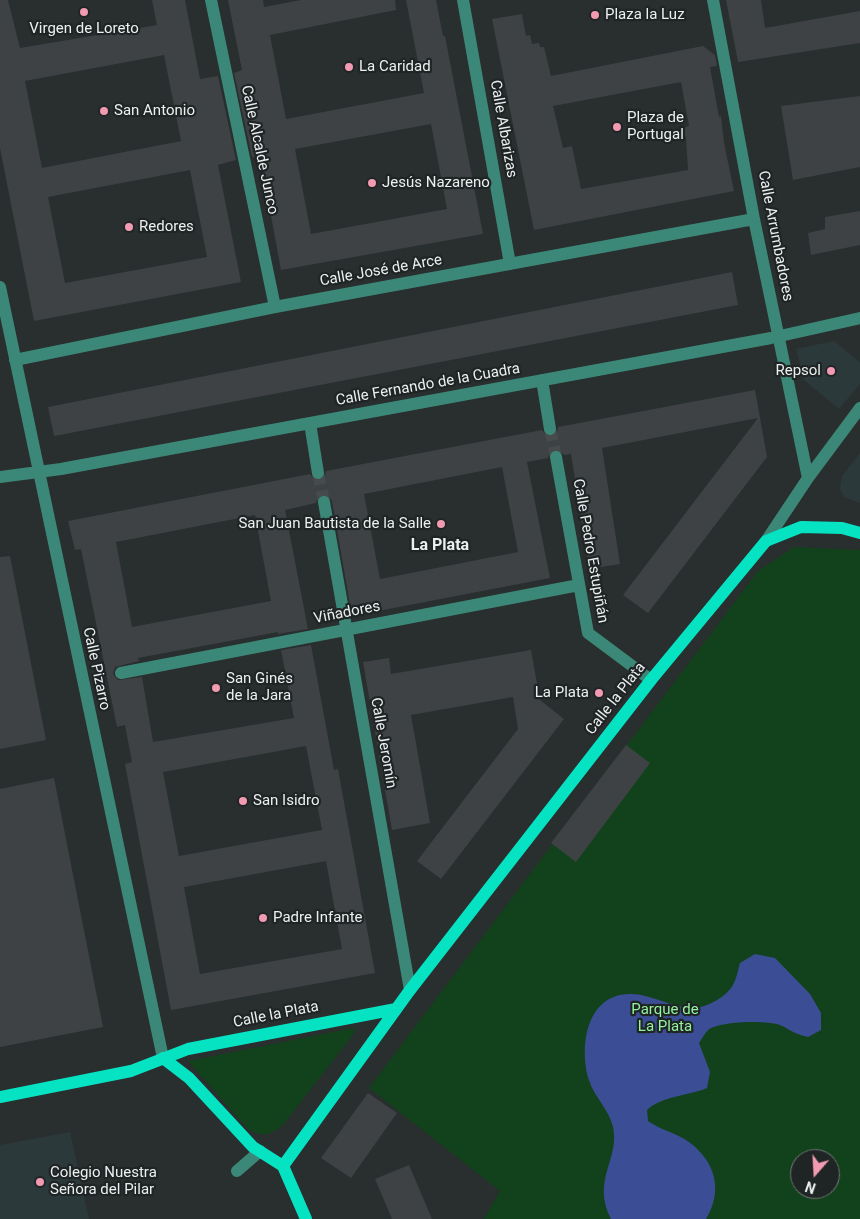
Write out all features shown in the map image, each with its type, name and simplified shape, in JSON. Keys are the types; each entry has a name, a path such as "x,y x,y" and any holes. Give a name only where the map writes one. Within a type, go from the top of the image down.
{"main road":[{"path":"766,541 801,526 842,528 860,533"},
{"name":"Calle la Plata","path":"283,1166 410,990 651,680 766,541"},
{"name":"Calle la Plata","path":"0,1097 131,1071 188,1049 396,1009"},
{"path":"163,1058 188,1078 253,1146 283,1166 306,1219"}],"street":[{"name":"Calle Alcalde Junco","path":"211,0 275,307"},
{"name":"Calle Albarizas","path":"463,0 510,264"},
{"name":"Calle Arrumbadores","path":"713,0 754,219 808,478"},
{"name":"Calle José de Arce","path":"15,360 275,307 754,219"},
{"name":"Calle Pizarro","path":"0,288 163,1058"},
{"name":"Calle Fernando de la Cuadra","path":"0,476 38,472 310,423 778,336 860,318"},
{"path":"542,380 550,429"},
{"name":"Calle la Plata","path":"766,541 808,478 860,408"},
{"path":"310,423 318,473"},
{"name":"Calle Pedro Estupiñán","path":"556,457 588,633 651,680"},
{"name":"Calle Jeromín","path":"324,502 410,990"},
{"name":"Viñadores","path":"121,673 579,585"},
{"path":"237,1171 260,1151"}],"shaded area":[{"name":"Repsol","path":"834,341 860,362 860,384 839,409 804,380 796,349"},
{"path":"860,453 860,503 844,497 840,489 842,476"},
{"name":"Colegio Nuestra Señora del Pilar","path":"70,1132 89,1219 0,1219 0,1145"}],"green space":[{"name":"Parque de La Plata","path":"794,547 860,550 860,1219 484,1219 500,1191 369,1088 758,571"},
{"path":"353,1028 355,1032 283,1125 265,1134 256,1133 246,1127 188,1061"}],"water":[{"path":"755,954 775,958 810,994 821,1013 821,1030 808,1037 774,1023 754,1022 732,1023 708,1030 699,1043 710,1072 707,1088 668,1099 653,1105 647,1110 648,1121 689,1142 698,1150 711,1168 715,1188 714,1198 706,1219 611,1219 604,1193 613,1150 613,1127 608,1114 591,1086 586,1067 586,1039 589,1025 595,1013 603,1003 615,997 629,994 645,996 677,1006 697,1008 708,1005 728,992 737,976 740,963"}],"building":[{"path":"0,0 8,0 20,48 157,25 152,0 185,0 200,79 218,76 236,160 218,165 241,282 34,321 0,148","holes":["164,55 181,141 42,168 25,81","190,170 207,257 65,283 48,197"]},
{"path":"228,0 263,0 264,7 301,0 395,0 396,10 270,35 286,119 424,93 406,0 436,0 443,36 445,36 483,234 281,270 260,156 252,157 234,73 242,70","holes":["431,124 447,209 311,234 295,149"]},
{"path":"726,0 761,0 765,28 860,11 860,43 738,62"},
{"path":"522,14 526,36 530,35 532,44 539,43 540,47 544,47 551,76 703,46 715,55 717,66 710,67 734,191 534,230 492,19","holes":["681,82 689,126 683,128 686,138 688,170 581,189 572,146 563,148 553,106"]},
{"path":"860,96 860,167 793,180 781,106"},
{"path":"860,211 860,245 811,255 808,233 825,229 825,217"},
{"path":"732,272 738,305 54,436 48,407"},
{"path":"755,390 767,457 648,613 623,595 758,418 602,448 620,564 589,569 571,454 564,455 559,450 554,449 548,458 527,462 550,578 352,616 332,501 327,495 322,494 316,503 285,510 308,629 278,634 278,632 138,658 139,661 115,667 113,674 118,680 142,677 153,742 294,718 281,650 311,645 334,770 338,769 375,973 171,1010 125,764 132,762 125,725 117,727 81,549 75,550 68,521 310,474 315,480 320,481 325,476 326,471 542,430 547,436 552,437 557,432 558,427","holes":["502,467 518,552 380,579 364,494","255,515 271,601 132,627 116,542","306,746 322,830 179,856 163,772","326,861 342,949 200,974 184,887"]},
{"path":"10,556 46,740 0,749 0,557"},
{"path":"531,650 540,700 564,719 441,879 417,861 518,729 513,697 411,715 430,823 392,830 363,662 389,658 391,674"},
{"path":"626,745 650,763 576,862 551,843"},
{"path":"54,778 103,1027 0,1047 0,789"},
{"path":"368,1093 397,1113 351,1178 321,1158"},
{"path":"409,1165 432,1219 392,1219 375,1179"}],"tunnel":[{"path":"550,429 556,457"},
{"path":"318,473 324,502"}],"place":[{"name":"Virgen de Loreto","path":"84,12"},
{"name":"Plaza la Luz","path":"595,15"},
{"name":"La Caridad","path":"349,67"},
{"name":"San Antonio","path":"104,111"},
{"name":"Plaza de Portugal","path":"617,127"},
{"name":"Jesús Nazareno","path":"372,183"},
{"name":"Redores","path":"129,227"},
{"name":"Repsol","path":"831,371"},
{"name":"San Juan Bautista de la Salle","path":"441,524"},
{"name":"San Ginés de la Jara","path":"216,688"},
{"name":"La Plata","path":"599,693"},
{"name":"San Isidro","path":"243,801"},
{"name":"Padre Infante","path":"263,918"},
{"name":"Colegio Nuestra Señora del Pilar","path":"40,1182"}],"district":[{"name":"La Plata","path":"440,546"}]}
